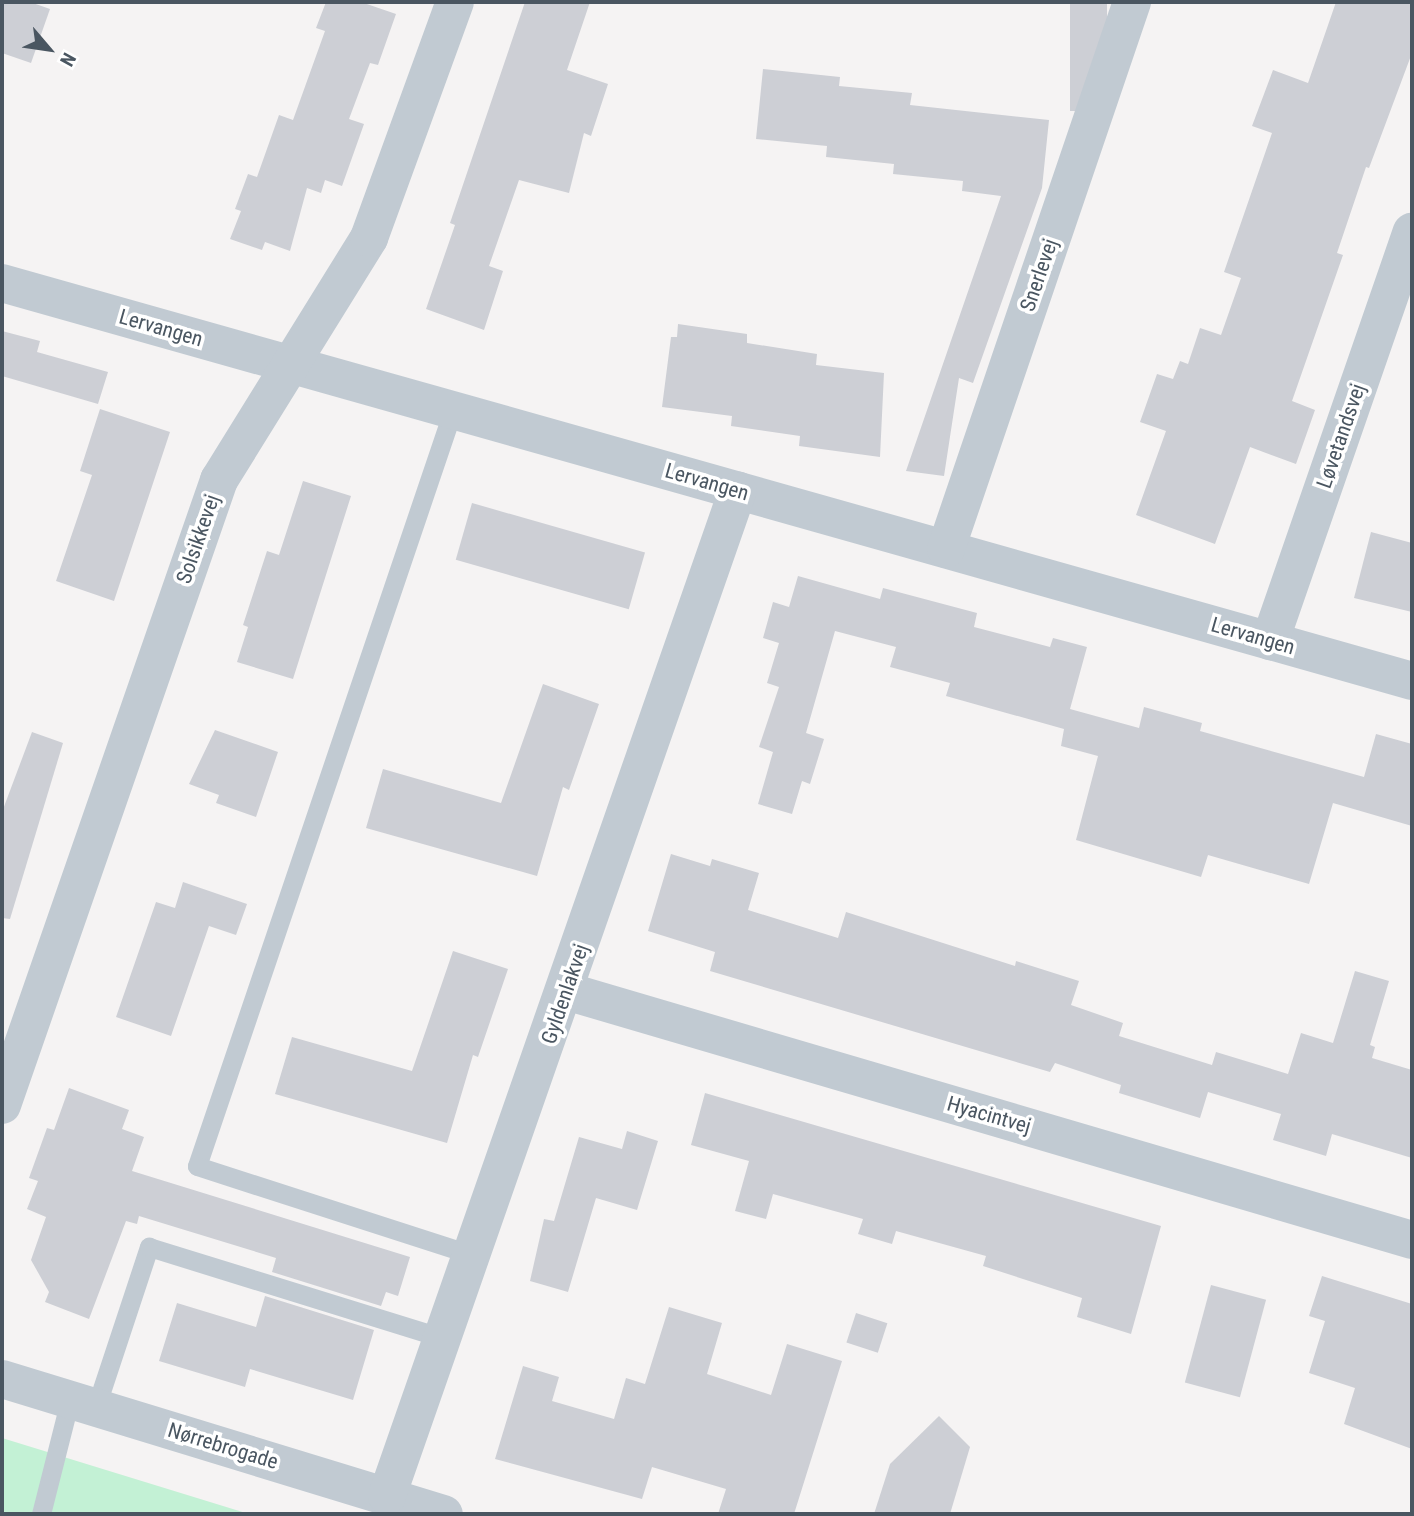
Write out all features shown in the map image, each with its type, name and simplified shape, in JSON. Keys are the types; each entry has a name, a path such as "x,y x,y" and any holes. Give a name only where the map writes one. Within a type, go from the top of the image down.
{"street":[{"name":"Solsikkevej","path":"2,1105 219,480 369,239 455,2"},
{"name":"Snerlevej","path":"946,549 1132,2"},
{"name":"Løvetandsvej","path":"1270,641 1412,232"},
{"name":"Lervangen","path":"2,283 1412,681"},
{"name":"Gyldenlakvej","path":"387,1496 566,991 738,491"},
{"name":"Hyacintvej","path":"566,991 1412,1240"},
{"name":"Nørrebrogade","path":"2,1378 444,1514"}],"lane":[{"path":"453,410 197,1166 472,1255"},
{"path":"41,1514 83,1403 149,1247 443,1338"}],"green space":[{"path":"2,1438 249,1514 2,1514"}],"building":[{"path":"2,2 30,2 50,9 31,63 2,53"},
{"path":"326,2 361,2 396,14 378,65 370,63 349,119 364,124 342,186 325,180 321,193 307,188 290,251 265,242 262,250 230,239 241,211 235,209 248,174 257,177 279,115 293,120 325,31 316,28"},
{"path":"525,2 590,2 567,70 608,84 591,136 584,133 569,193 519,180 489,266 503,271 484,330 426,309 455,225 450,223"},
{"path":"1070,2 1107,2 1107,111 1070,111"},
{"path":"1336,2 1412,2 1412,53 1369,168 1366,167 1337,253 1343,255 1292,401 1315,410 1296,464 1250,447 1215,544 1136,515 1166,431 1140,422 1157,374 1173,379 1180,361 1188,364 1200,328 1221,335 1241,278 1224,272 1272,133 1252,126 1273,70 1308,83"},
{"path":"763,69 840,77 839,86 912,93 910,105 1049,120 1042,188 973,383 959,378 944,476 906,471 1001,196 962,191 963,181 893,174 894,164 826,157 827,146 756,139"},
{"path":"678,324 747,334 747,343 817,354 816,365 884,373 880,457 799,446 800,436 731,426 732,416 662,407 671,337 677,337"},
{"path":"2,331 40,341 37,352 108,372 98,404 2,376"},
{"path":"100,409 170,432 114,601 56,581 92,475 80,471"},
{"path":"303,481 351,496 293,679 237,662 248,627 243,625 267,551 279,555"},
{"path":"472,503 645,553 629,609 456,560"},
{"path":"1371,532 1412,543 1412,612 1354,598"},
{"path":"798,576 880,599 883,588 977,613 974,627 1050,647 1053,638 1087,647 1070,709 1139,728 1144,707 1202,723 1200,731 1364,777 1376,734 1412,744 1412,826 1333,803 1309,884 1208,855 1201,877 1076,840 1098,756 1061,746 1064,729 946,696 950,683 890,667 896,647 835,631 806,733 824,739 810,784 802,781 792,814 758,804 773,752 759,747 779,687 767,683 779,643 763,638 773,602 789,607"},
{"path":"543,684 599,704 569,790 563,787 537,876 366,828 383,769 501,803"},
{"path":"215,730 278,752 256,817 216,803 219,795 189,784"},
{"path":"32,732 63,743 10,919 2,918 2,812"},
{"path":"671,854 710,866 712,859 759,873 748,910 838,938 846,912 1015,966 1016,961 1079,981 1071,1005 1123,1023 1119,1036 1212,1065 1216,1052 1288,1074 1301,1033 1333,1043 1355,971 1389,981 1370,1045 1375,1047 1372,1058 1412,1070 1412,1158 1332,1134 1326,1156 1273,1140 1281,1114 1208,1092 1200,1118 1119,1093 1121,1085 1055,1063 1050,1072 710,971 715,952 648,931"},
{"path":"183,882 247,904 236,935 209,926 171,1036 116,1017 156,902 175,908"},
{"path":"453,951 508,969 478,1057 473,1055 447,1143 275,1094 292,1037 412,1071"},
{"path":"69,1088 129,1110 122,1129 144,1137 132,1171 410,1257 398,1296 386,1292 381,1306 272,1272 276,1258 139,1216 137,1224 126,1221 89,1319 45,1302 49,1292 31,1260 46,1217 27,1209 38,1181 29,1178 47,1128 54,1130"},
{"path":"705,1093 1161,1226 1131,1334 1077,1317 1082,1298 983,1266 986,1256 896,1231 892,1244 858,1234 863,1219 773,1194 766,1219 735,1211 749,1161 691,1145"},
{"path":"627,1131 658,1141 637,1210 596,1198 568,1292 530,1281 544,1219 554,1221 579,1137 622,1149"},
{"path":"1322,1276 1412,1304 1412,1449 1344,1424 1355,1388 1309,1373 1325,1321 1309,1316"},
{"path":"1211,1285 1266,1300 1240,1397 1185,1383"},
{"path":"265,1296 374,1330 353,1400 250,1369 245,1387 159,1361 177,1303 256,1327"},
{"path":"669,1307 722,1323 707,1374 771,1395 787,1344 842,1361 794,1514 718,1514 726,1489 652,1467 642,1499 495,1459 523,1366 559,1377 552,1401 614,1419 626,1378 645,1384"},
{"path":"856,1313 887,1323 878,1353 846,1342"},
{"path":"939,1416 970,1447 950,1514 874,1514 890,1464"}]}
